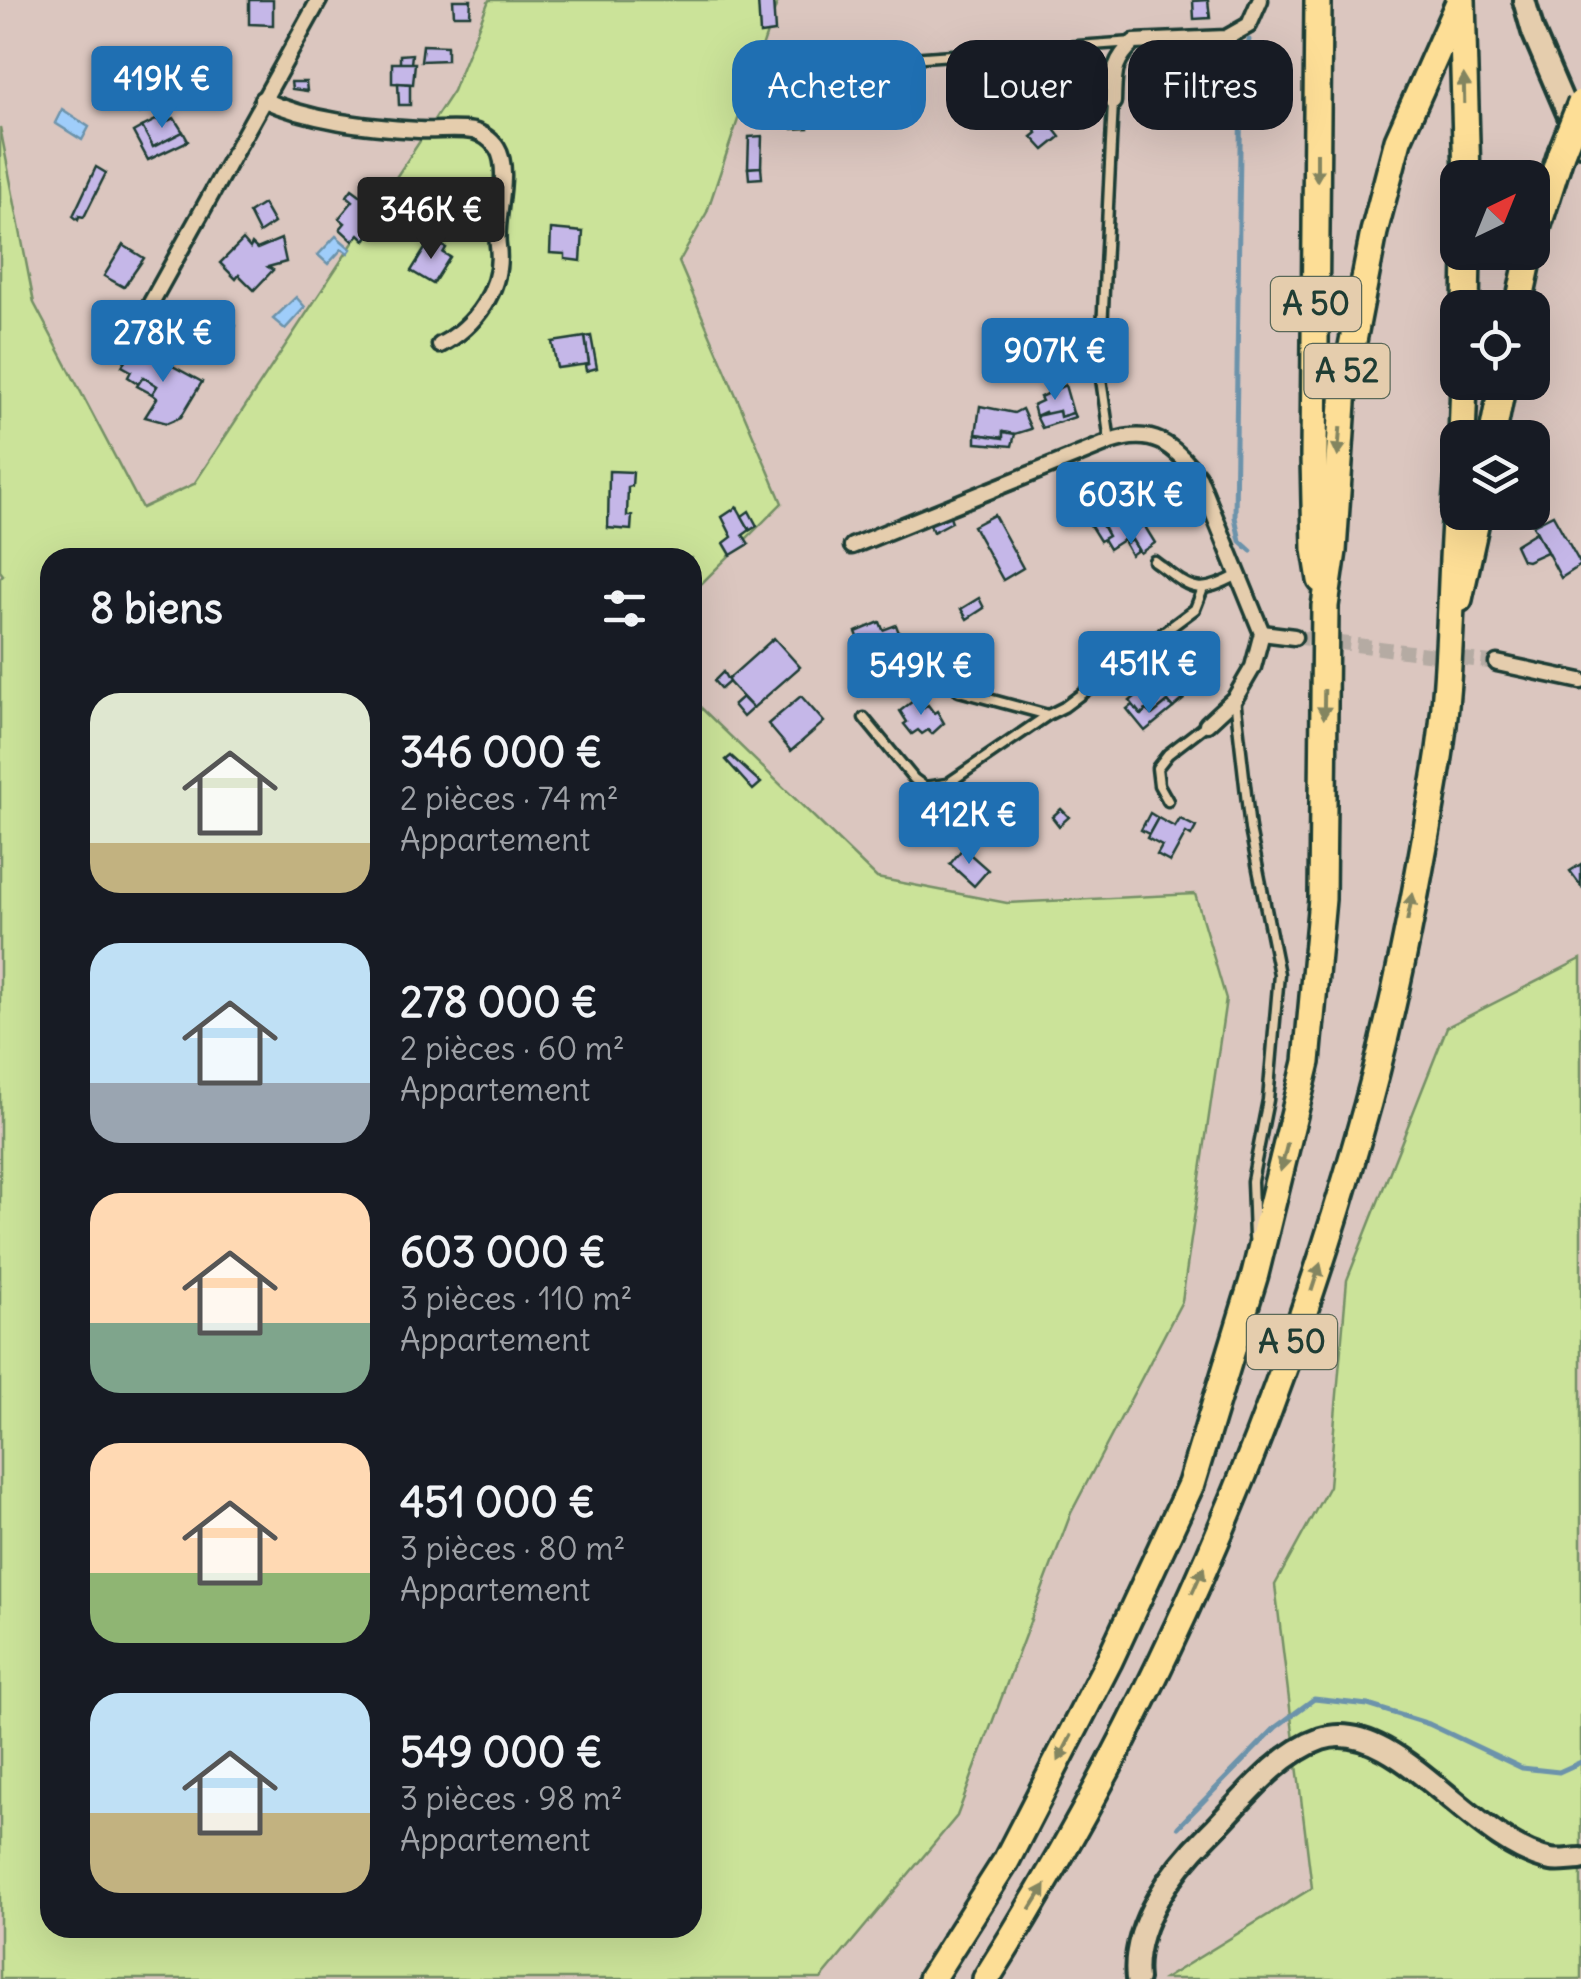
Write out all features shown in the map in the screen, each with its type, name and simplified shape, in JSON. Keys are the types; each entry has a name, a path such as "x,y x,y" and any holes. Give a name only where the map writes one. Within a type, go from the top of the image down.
{"highway":[{"name":"A 50","path":"932,1979 1006,1861 1109,1661 1191,1484 1255,1274 1307,1062 1322,899 1325,606 1316,549 1314,456 1318,0"},
{"name":"A 52","path":"1325,606 1333,551 1344,388 1374,232 1398,140 1461,0"},
{"path":"1461,0 1466,160"},
{"path":"1550,200 1571,148 1581,103"},
{"name":"A 50","path":"986,1979 1046,1882 1158,1669 1221,1529 1311,1293 1361,1130 1437,772 1452,623 1453,530"},
{"path":"1452,623 1475,530"}],"main road":[{"path":"1524,0 1571,148"},
{"path":"1137,1979 1136,1966 1146,1924 1165,1888 1196,1847 1277,1767 1321,1739 1345,1735 1370,1740 1400,1757 1497,1836 1553,1861 1581,1859"}],"street":[{"path":"151,303 318,0"},
{"path":"1180,40 1226,38 1249,25 1260,0"},
{"path":"1113,102 1114,70 1128,48"},
{"path":"262,98 292,112 353,122 414,130 471,130 484,134 499,150 503,186 496,231 500,259 478,316 460,334 440,345"},
{"path":"852,546 1129,435 1146,436 1174,449 1199,478 1262,633 1253,667 1235,698 1207,724"},
{"path":"1262,633 1294,637"},
{"path":"1497,664 1581,681"}],"lane":[{"path":"926,57 1128,42"},
{"path":"1110,442 1100,372 1113,102"},
{"path":"1154,561 1202,590 1238,575"},
{"path":"864,718 914,780 925,786 946,784 1064,707 1195,609 1202,590"},
{"path":"959,691 1048,715"},
{"path":"1235,698 1250,829 1279,974 1268,1100 1252,1181 1255,1274"},
{"path":"1168,801 1159,785 1157,768 1168,754 1207,724"}],"green space":[{"path":"489,0 778,0 765,40 732,40 734,130 707,212 679,262 782,503 702,583 702,548 40,548 40,1938 702,1938 702,709 877,878 1007,903 1195,894 1226,999 1182,1301 1071,1513 957,1816 821,1979 0,1979 0,127 34,303 142,508 194,484 453,91"},
{"path":"1581,959 1581,1979 1164,1979 1312,1888 1275,1585 1329,1486 1347,1280 1447,1027"}],"water":[{"path":"62,109 89,127 82,140 55,123"},
{"path":"336,236 351,249 348,253 342,249 328,264 318,255"},
{"path":"296,297 305,307 285,329 273,319"},
{"path":"220,318 236,326 218,357 203,349"}],"building":[{"path":"249,0 273,0 273,25 249,24"},
{"path":"453,0 471,0 470,15 454,15"},
{"path":"758,0 773,0 775,32 760,34"},
{"path":"1208,0 1210,18 1194,19 1193,1"},
{"path":"423,45 447,46 447,60 421,61"},
{"path":"412,54 411,64 400,64 400,55"},
{"path":"151,61 172,88 140,113 131,100 142,91 135,83 141,78 136,73"},
{"path":"392,63 415,63 413,84 392,83"},
{"path":"291,82 306,82 307,91 292,89"},
{"path":"398,83 410,84 410,105 399,105"},
{"path":"174,118 183,132 153,147 142,127 158,119 161,124"},
{"path":"142,127 153,147 183,132 188,141 148,160 133,132"},
{"path":"1034,130 1054,130 1060,137 1044,150 1032,137 1037,133"},
{"path":"762,136 761,167 748,168 749,137"},
{"path":"96,167 106,173 84,217 79,216 78,220 73,216"},
{"path":"761,167 762,178 749,179 748,168"},
{"path":"352,189 375,206 367,216 377,224 365,240 359,234 353,241 340,229 345,223 339,218 353,201 347,196"},
{"path":"263,204 274,223 259,233 249,213"},
{"path":"551,229 583,232 581,261 550,253"},
{"path":"281,239 286,262 268,267 273,270 254,290 220,263 243,240 257,249"},
{"path":"431,239 446,248 443,253 450,257 433,284 411,271"},
{"path":"123,245 144,258 124,287 104,276"},
{"path":"591,336 597,368 586,371 585,365 589,364 585,337"},
{"path":"585,337 589,364 557,368 552,342"},
{"path":"134,345 202,382 181,417 167,423 145,417 157,398 152,394 157,386 143,377 139,384 128,377 131,371 122,366"},
{"path":"143,377 157,386 152,394 137,386"},
{"path":"1065,385 1073,413 1060,417 1059,411 1047,416 1045,412 1036,416 1033,405 1042,401 1040,397"},
{"path":"980,406 1014,413 1022,409 1031,429 1015,434 1003,432 1003,438 976,434"},
{"path":"1059,411 1060,417 1073,413 1075,417 1042,428 1036,416"},
{"path":"1003,432 1015,434 1012,446 976,443 976,434 1003,438"},
{"path":"609,471 633,472 627,516 632,516 631,530 608,528"},
{"path":"737,507 750,530 743,535 749,544 731,555 724,543 732,537 722,517"},
{"path":"1114,510 1116,514 1101,523 1108,536 1100,541 1090,525"},
{"path":"749,511 757,526 750,530 742,516"},
{"path":"949,513 952,522 933,532 928,521"},
{"path":"1116,514 1124,526 1128,523 1134,531 1144,525 1155,543 1140,553 1132,540 1125,544 1123,540 1109,549 1101,523"},
{"path":"994,515 1023,568 1003,580 973,526"},
{"path":"1553,515 1581,565 1561,578 1536,530 1550,530"},
{"path":"1536,532 1547,552 1522,560 1515,545"},
{"path":"1132,540 1138,550 1131,555 1125,544"},
{"path":"979,598 984,608 967,619 961,609"},
{"path":"880,622 883,630 896,625 905,648 869,663 856,632"},
{"path":"774,638 800,667 753,708 727,680"},
{"path":"723,672 729,682 721,689 714,681"},
{"path":"1163,674 1184,699 1173,708 1168,702 1152,715 1146,710 1141,715 1130,701"},
{"path":"801,696 824,722 791,751 768,724"},
{"path":"742,697 753,708 743,717 733,705"},
{"path":"917,698 924,708 928,705 934,713 937,711 944,723 932,734 918,730 912,734 904,724 907,722 900,711"},
{"path":"1168,702 1173,708 1145,731 1127,709 1132,705 1141,715 1146,710 1152,715"},
{"path":"731,756 761,783 753,790 726,760"},
{"path":"1061,809 1069,817 1059,826 1052,817"},
{"path":"1150,813 1158,818 1149,834 1141,830"},
{"path":"1158,818 1175,827 1180,819 1196,827 1191,836 1186,833 1170,862 1157,855 1162,846 1147,838"},
{"path":"963,848 988,870 974,886 950,864"},
{"path":"1581,864 1581,886 1570,871"}],"waterway":[{"path":"1240,130 1235,517 1240,541 1251,551"},
{"path":"1178,1827 1276,1727 1314,1699 1368,1705 1429,1724 1522,1768 1559,1772 1581,1762"}],"tunnel":[{"path":"1294,637 1497,663"}]}
